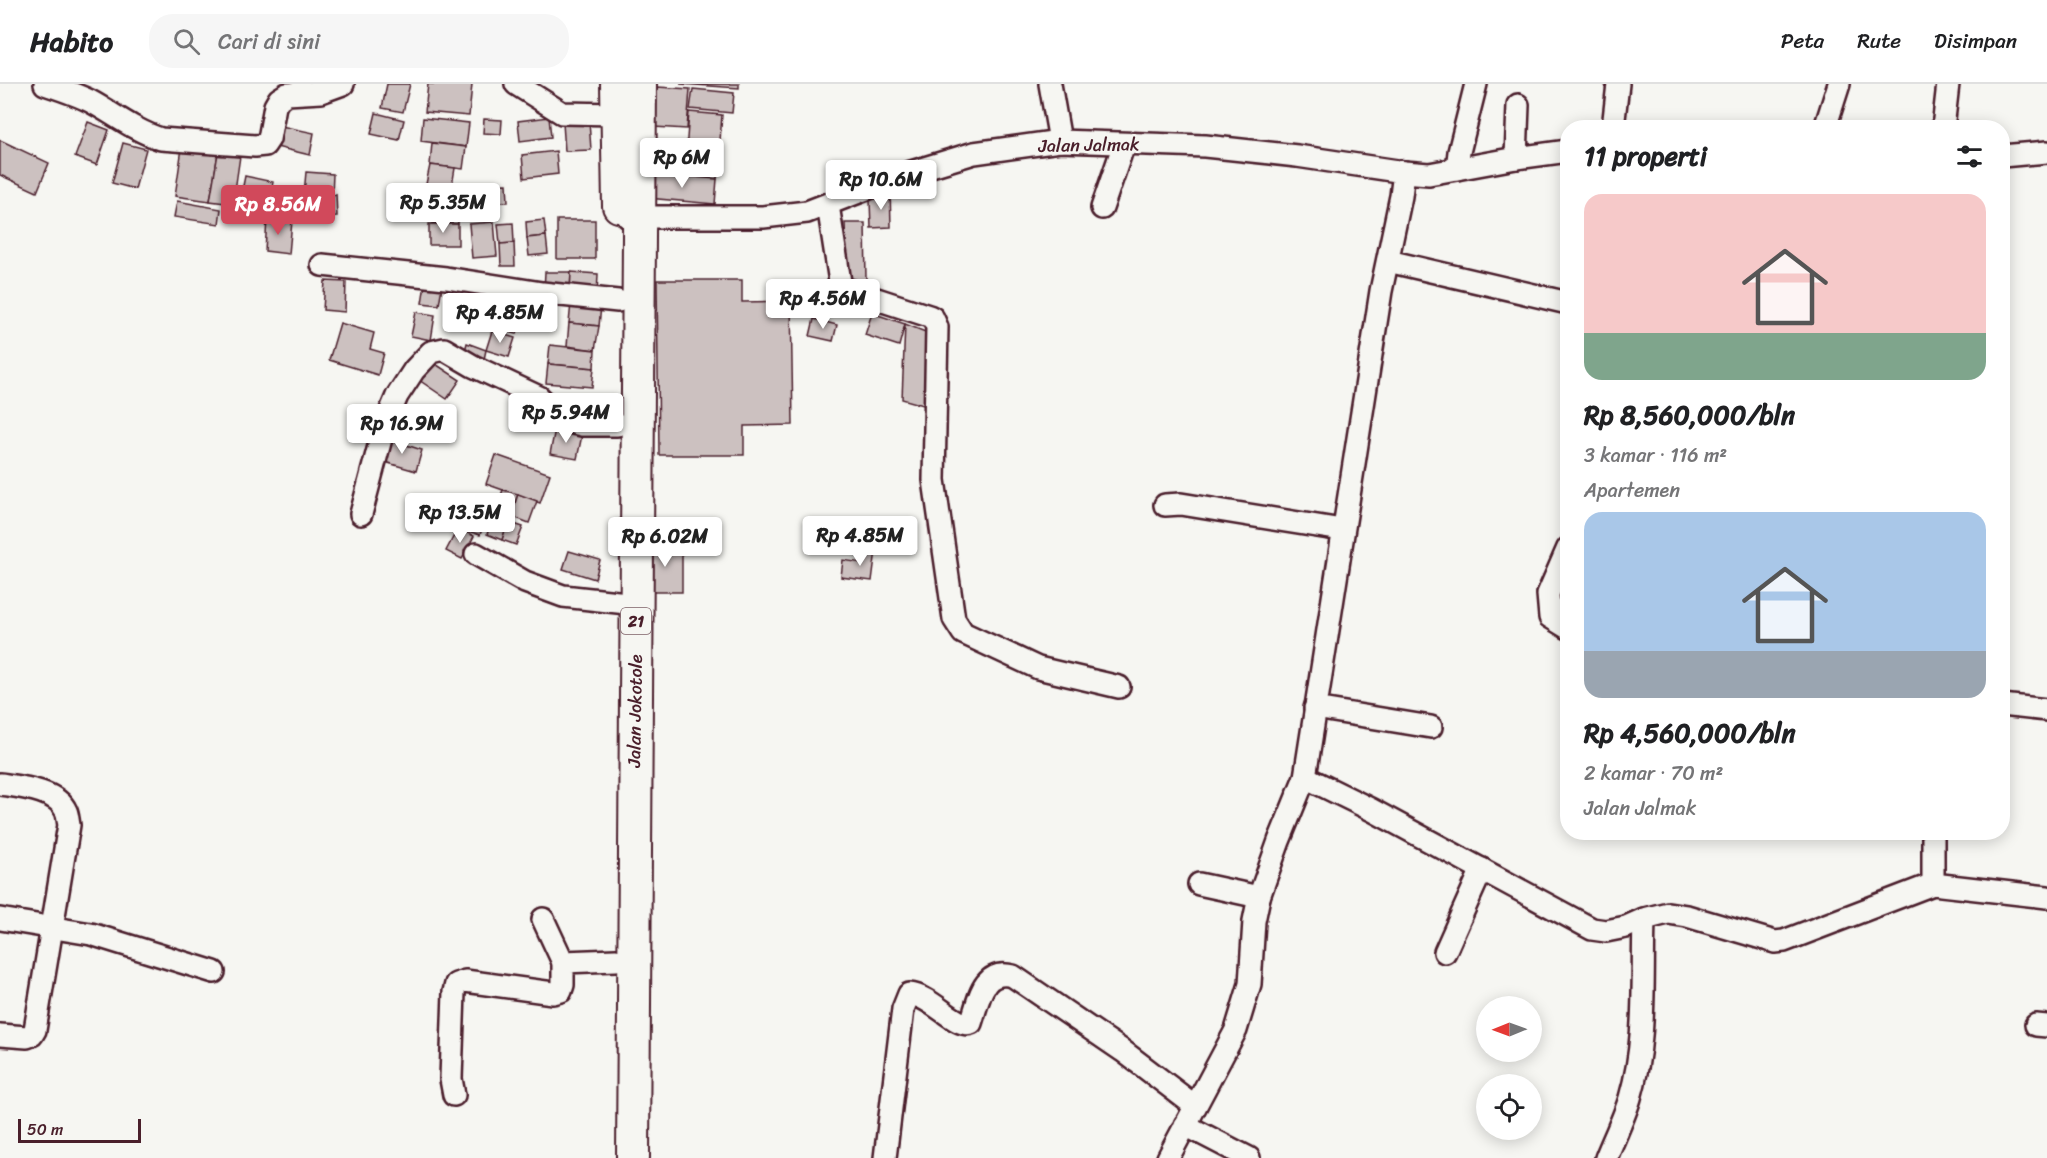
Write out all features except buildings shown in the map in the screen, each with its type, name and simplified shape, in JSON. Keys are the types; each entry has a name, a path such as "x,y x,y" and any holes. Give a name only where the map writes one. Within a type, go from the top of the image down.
{"highway":[{"name":"Jalan Jokotole","path":"627,492 617,425 618,301 629,217 640,84"},
{"name":"Jalan Jokotole","path":"616,1158 616,960 626,603 629,217 617,99"},
{"name":"Jalan Jokotole","path":"626,603 633,1158"}],"street":[{"path":"45,84 92,102 150,136 161,139 255,146 265,145 269,139 275,106 279,99 287,94 321,92 343,84"},
{"path":"516,84 562,113 617,99"},
{"path":"1050,84 1060,141"},
{"path":"1457,169 1476,84"},
{"path":"1614,120 1618,84"},
{"path":"1828,120 1839,84"},
{"path":"1944,120 1948,84"},
{"path":"1516,158 1518,105"},
{"name":"Jalan Jalmak","path":"629,217 763,217 807,212 908,173 974,153 1060,141 1205,146 1429,174 1560,152"},
{"path":"1102,208 1124,144"},
{"path":"2010,155 2047,152"},
{"path":"1168,1158 1236,1030 1250,984 1254,921 1259,897 1305,777 1380,291 1388,261 1404,172"},
{"path":"828,205 840,282 843,288 929,316 933,318 937,327 934,480 954,619 959,628 963,633 1038,668 1119,687"},
{"path":"1388,261 1560,301"},
{"path":"322,265 446,278 542,293 618,301"},
{"path":"361,514 384,427 397,396 414,370 431,352 444,349 539,397 564,421 582,425 617,425"},
{"path":"1165,506 1181,504 1342,530"},
{"path":"476,554 525,582 563,596 626,603"},
{"path":"1560,566 1548,594 1550,616 1560,623"},
{"path":"2010,706 2047,710"},
{"path":"1315,708 1431,727"},
{"path":"1305,777 1372,810 1592,929 1606,931 1626,927 1644,919 1668,913 1687,916 1774,942 1784,941 1933,884 2047,897"},
{"path":"0,784 42,791 59,802 66,810 69,825 54,927 35,1030 33,1035 27,1037 0,1035"},
{"path":"1933,840 1933,884"},
{"path":"1445,952 1482,869"},
{"path":"1199,884 1259,897"},
{"path":"0,919 102,937 214,972"},
{"path":"454,1095 451,1079 456,984 465,981 553,993 561,991 563,962 543,919"},
{"path":"1606,1158 1630,1099 1635,1074 1640,1039 1644,919"},
{"path":"563,962 616,960"},
{"path":"885,1158 903,1009 909,994 932,1002 960,1024 967,1025 971,1023 985,984 994,975 1002,973 1013,975 1123,1051 1195,1106"},
{"path":"1185,1125 1249,1158"}]}
